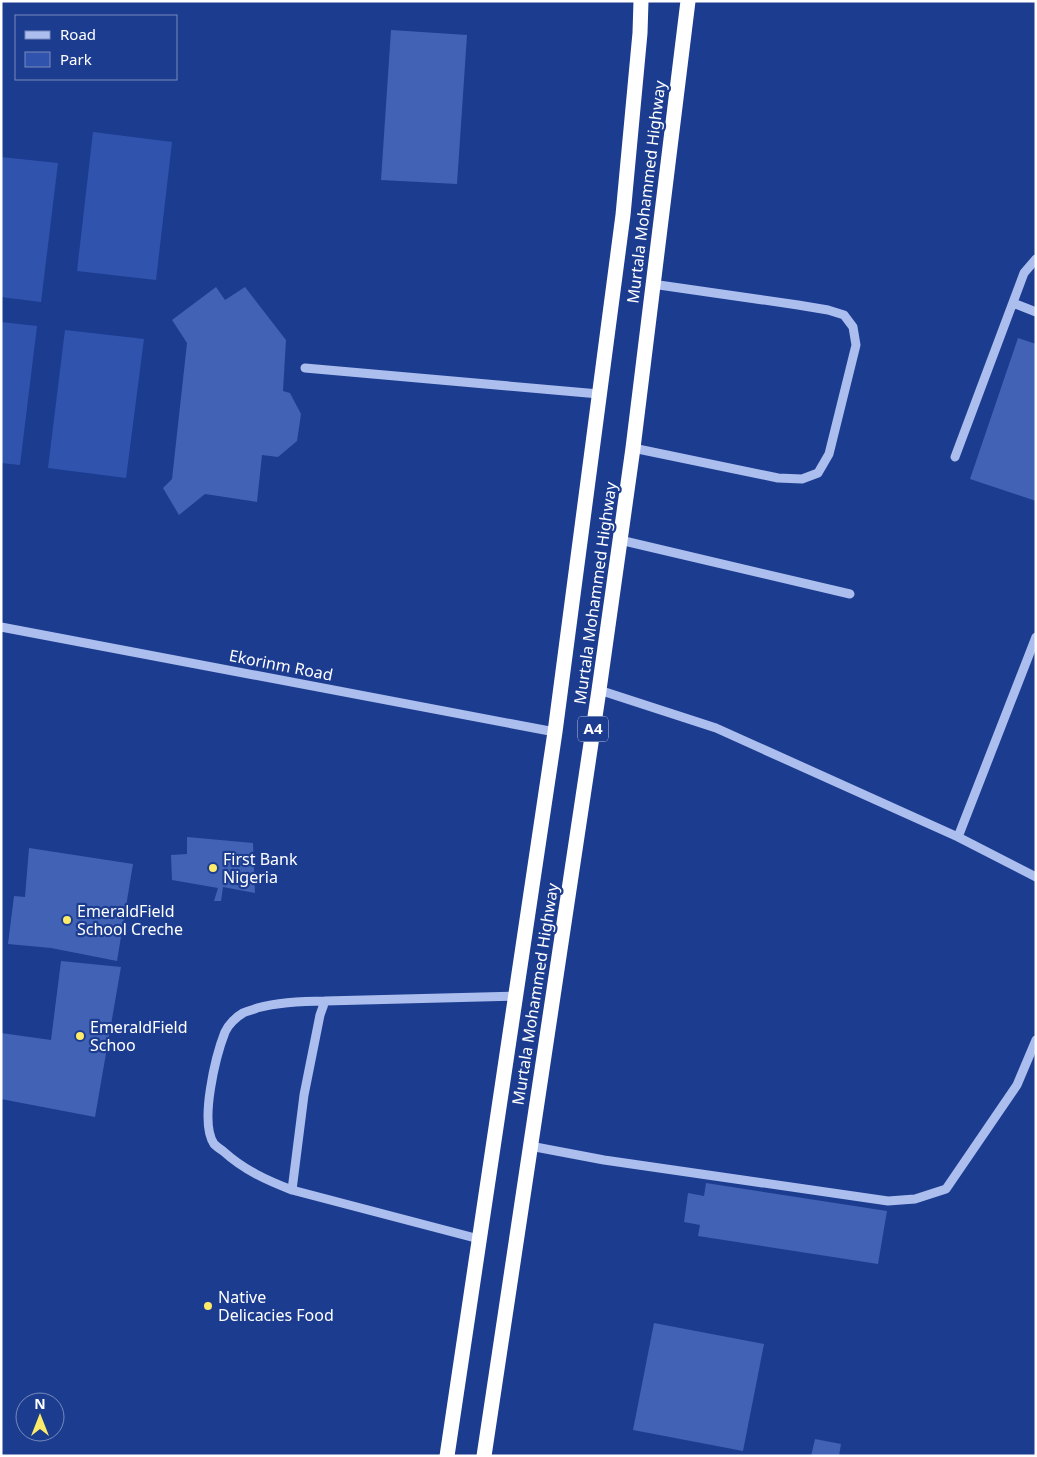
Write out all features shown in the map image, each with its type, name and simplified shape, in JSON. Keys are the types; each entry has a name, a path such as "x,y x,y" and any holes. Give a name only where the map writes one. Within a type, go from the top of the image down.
{"highway":[{"name":"Murtala Mohammed Highway","path":"448,1456 555,732 623,215 640,33 640,1"},
{"name":"Murtala Mohammed Highway","path":"484,1456 633,448 688,1"}],"street":[{"path":"955,457 1024,273 1036,258"},
{"path":"633,448 778,478 802,480 818,473 829,454 856,345 853,327 844,315 798,305 652,284"},
{"path":"1013,303 1036,312"},
{"path":"305,368 599,394"},
{"path":"620,540 850,594"},
{"name":"Ekorinm Road","path":"1,627 555,732"},
{"path":"958,837 1036,637"},
{"path":"598,690 716,728 958,837 1036,877"},
{"path":"479,1239 292,1190 257,1176 227,1156 214,1143 209,1128 209,1099 214,1069 225,1030 244,1012 268,1005 297,1001 516,996"},
{"path":"292,1190 304,1095 320,1015 325,1001"},
{"path":"530,1146 604,1160 888,1201 916,1199 946,1188 1017,1085 1036,1040"}],"green space":[{"path":"93,132 172,142 156,280 77,271"},
{"path":"1,157 58,163 41,302 1,297"},
{"path":"1,322 37,326 20,465 1,463"},
{"path":"65,330 144,339 126,478 48,468"}],"building":[{"path":"391,30 467,35 457,184 381,180"},
{"path":"216,287 225,300 245,287 286,340 283,391 290,393 301,414 297,441 278,457 262,455 257,502 205,494 179,515 163,488 172,479 187,343 172,320"},
{"path":"1018,338 1036,344 1036,501 970,479"},
{"name":"First Bank Nigeria","path":"187,837 253,843 255,893 223,887 221,901 214,901 218,888 172,880 171,855 187,854"},
{"name":"EmeraldField School Creche","path":"29,848 133,864 117,961 51,948 8,944 14,896 25,897"},
{"name":"EmeraldField Schoo","path":"61,961 121,967 95,1117 1,1099 1,1033 51,1040"},
{"path":"706,1183 887,1211 878,1264 698,1236 700,1225 684,1222 688,1193 704,1196"},
{"path":"654,1323 764,1344 743,1451 633,1430"},
{"path":"815,1439 841,1444 839,1456 811,1456"}],"place":[{"name":"First Bank Nigeria","path":"213,868"},
{"name":"EmeraldField School Creche","path":"67,920"},
{"name":"EmeraldField Schoo","path":"80,1036"},
{"name":"Native Delicacies Food","path":"208,1306"}]}
